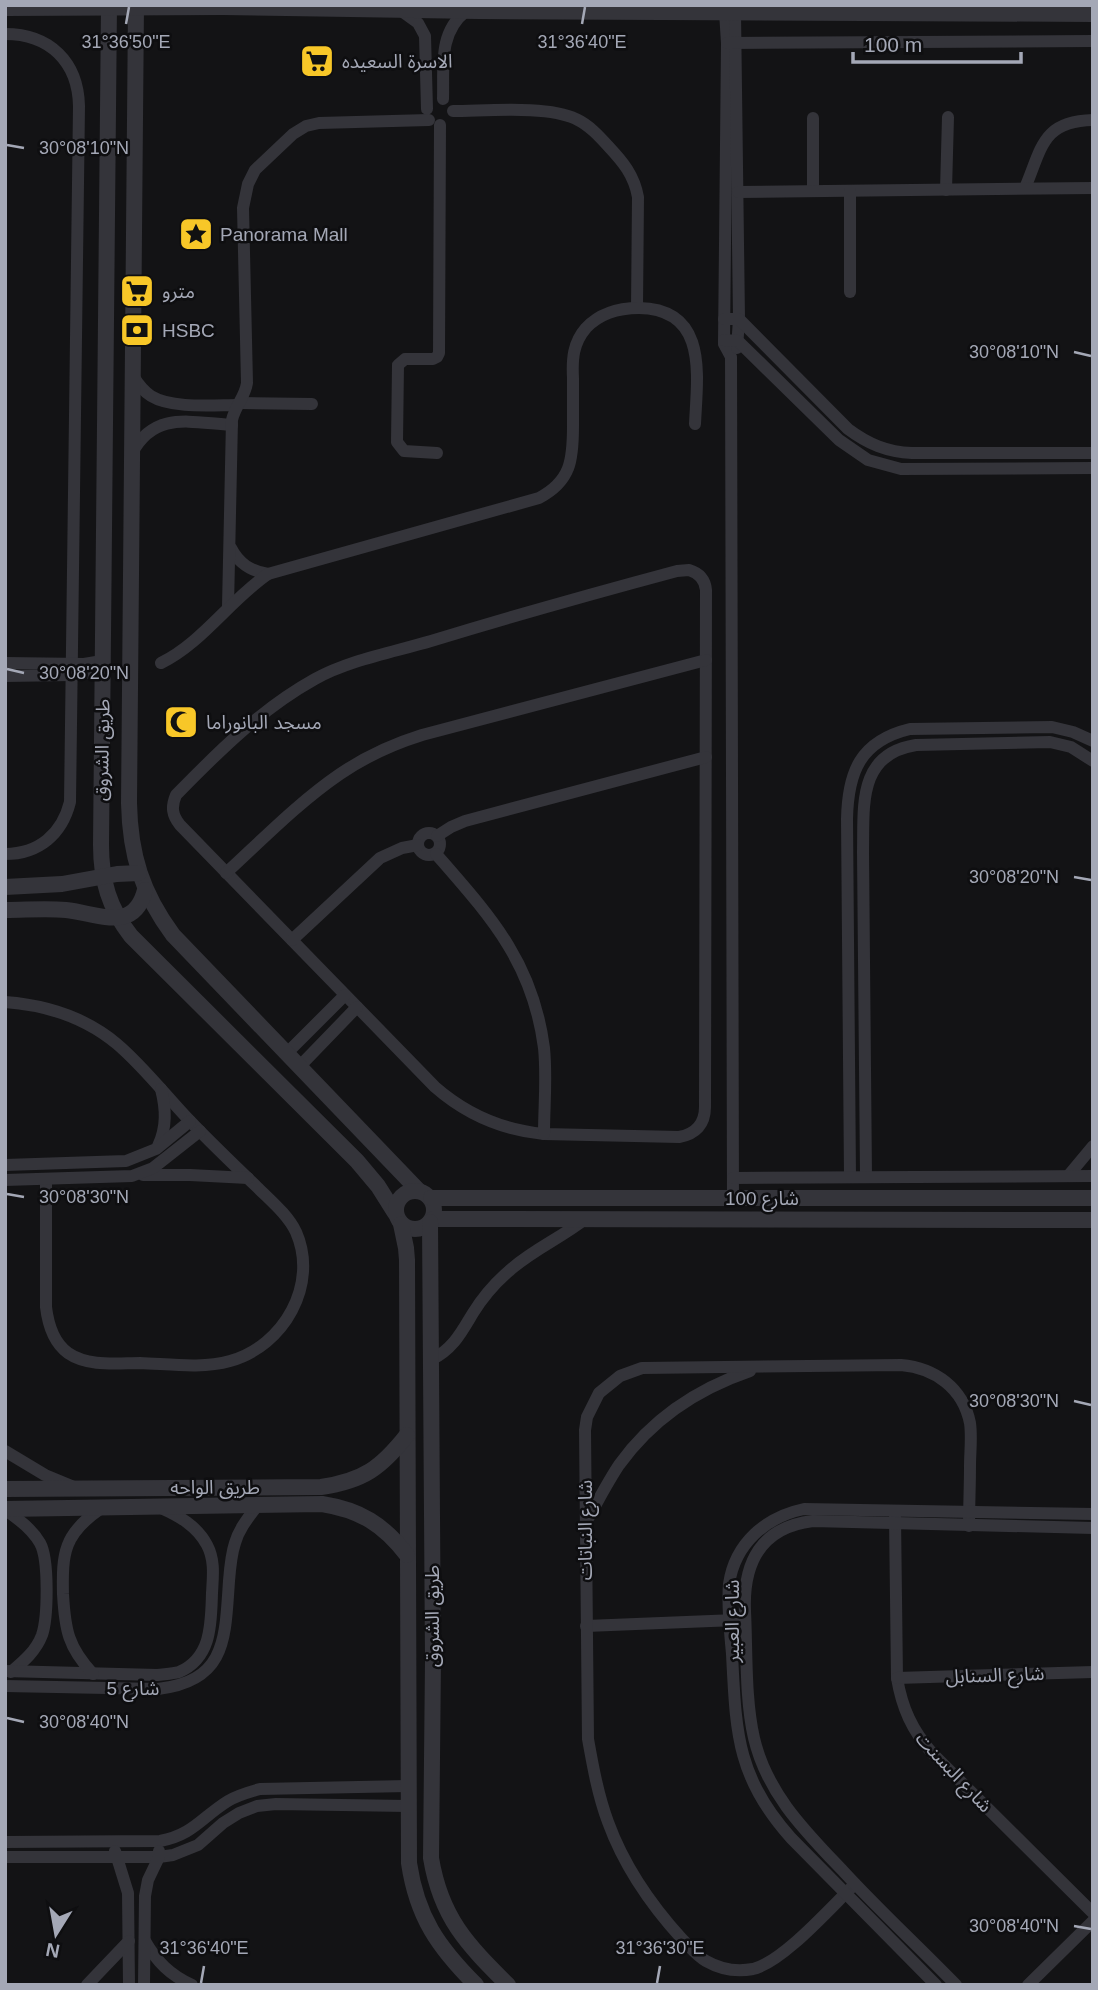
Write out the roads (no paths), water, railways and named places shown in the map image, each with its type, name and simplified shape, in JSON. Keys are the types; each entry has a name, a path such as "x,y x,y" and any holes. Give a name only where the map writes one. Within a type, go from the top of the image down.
{"street":[{"name":"طريق الشروق","path":"109,6 100,845 103,877 118,918 131,936 357,1161 378,1186 405,1236 409,1863 418,1906 428,1926 439,1944 476,1985"},
{"name":"طريق الشروق","path":"136,6 130,667 130,825 134,858 153,906 173,935 425,1194"},
{"path":"5,8 704,8 1093,14"},
{"path":"443,99 447,36 454,22 474,9"},
{"path":"400,10 418,23 427,44 432,118 439,353 433,359 405,359 400,362 398,446 408,452 437,453"},
{"path":"731,356 726,351 724,318 732,10"},
{"path":"5,34 30,36 53,48 71,68 79,93 70,791 67,812 58,830 42,844 23,852 5,854"},
{"path":"732,43 1093,41"},
{"path":"732,43 738,192 739,319 737,348 731,356 733,1198"},
{"path":"228,607 232,425 233,415 245,393 247,383 243,208 248,184 256,170 293,134 312,124 451,119 453,111 450,103 443,99 435,100 432,118"},
{"path":"453,111 544,111 565,114 593,130 625,164 634,180 638,197 637,308"},
{"path":"813,117 813,191"},
{"path":"946,190 948,117"},
{"path":"1025,188 1044,144 1054,130 1069,121 1093,120"},
{"path":"738,192 1093,188"},
{"path":"850,191 850,292"},
{"path":"162,663 183,650 251,586 268,574 539,498 548,493 568,471 573,452 573,360 576,344 587,328 601,316 618,310 647,308 666,314 682,326 693,342 697,361 695,424"},
{"path":"724,318 739,319 848,429 873,445 912,453 1087,453 1087,468 913,470 879,464 858,454 839,440 738,341 724,340"},
{"path":"133,376 144,391 168,403 312,404"},
{"path":"132,453 148,431 164,423 232,425"},
{"path":"231,548 234,555 246,566 259,573 268,574"},
{"path":"683,570 695,572 705,584 706,660 705,1107 704,1121 694,1132 678,1137 544,1135 499,1126 457,1105 435,1087 226,873 176,820 172,808 176,795 220,751 304,685 335,670 523,613 683,570"},
{"path":"226,873 319,789 352,766 387,748 422,735 706,660"},
{"path":"5,663 72,669"},
{"path":"5,676 72,669 84,664 102,668 130,667"},
{"path":"850,1177 848,795 852,776 868,752 891,735 919,728 1052,727 1093,741"},
{"path":"866,1177 864,800 870,776 880,762 900,748 916,745 1040,742 1071,747 1093,761"},
{"path":"438,836 465,821 706,757"},
{"path":"436,854 426,855 418,845 419,839 424,835 429,833 438,836"},
{"path":"436,854 441,846 438,836"},
{"path":"292,940 380,858 402,848 418,845"},
{"path":"436,854 503,934 530,990 544,1050 544,1135"},
{"path":"139,873 124,873 49,886 6,887 7,910 65,910 110,919 118,918 136,908 145,890"},
{"path":"849,984 864,984"},
{"path":"287,1053 345,995"},
{"path":"5,1002 25,1003 58,1011 89,1025 117,1044 281,1211 294,1229 302,1249 304,1271 300,1292 290,1316 264,1344 230,1361 205,1365 102,1362 84,1360 68,1353 56,1340 48,1324 46,1179"},
{"path":"300,1066 357,1007"},
{"path":"156,1149 163,1136 165,1120 161,1089"},
{"path":"5,1165 126,1161 156,1149 190,1121"},
{"path":"132,1175 153,1168 200,1131"},
{"path":"1068,1176 1093,1146"},
{"path":"5,1180 132,1175 248,1178"},
{"path":"733,1178 1092,1175"},
{"path":"413,1190 425,1194 435,1208 431,1221 419,1229 407,1228 398,1219 397,1201 413,1190"},
{"name":"شارع 100","path":"425,1194 1093,1199"},
{"path":"431,1360 456,1342 475,1310 509,1270 585,1219"},
{"name":"شارع 100","path":"431,1221 1093,1220"},
{"name":"طريق الشروق","path":"431,1221 432,1858 435,1879 450,1919 475,1952 508,1985"},
{"name":"شارع النباتات","path":"850,1889 785,1952 752,1969 728,1969 705,1961 695,1953 667,1923 629,1867 609,1823 593,1768 588,1739 584,1430 592,1404 609,1384 620,1376 646,1368 901,1365 923,1369 947,1383 966,1409 970,1425 969,1526"},
{"path":"585,1524 618,1467 656,1423 704,1390 761,1368"},
{"name":"طريق الواحه","path":"5,1489 321,1487 339,1484 366,1474 389,1457 407,1435"},
{"path":"5,1451 45,1475 77,1489"},
{"path":"302,1486 303,1504"},
{"path":"119,1488 119,1508"},
{"name":"طريق الواحه","path":"5,1510 322,1504 360,1514 394,1538 407,1555"},
{"name":"شارع 5","path":"5,1686 158,1689 178,1686 197,1678 212,1664 222,1646 231,1560 240,1531 257,1507"},
{"path":"161,1508 194,1528 206,1543 213,1560 231,1560"},
{"path":"93,1674 73,1650 67,1636 62,1564 75,1532 86,1519 100,1509"},
{"name":"شارع العبير","path":"956,1985 779,1824 757,1792 740,1748 736,1720 729,1585 732,1571 744,1545 764,1525 790,1512 804,1509 969,1526 1093,1528"},
{"path":"5,1510 31,1530 42,1546 46,1563 46,1617 43,1633 24,1661 8,1672"},
{"name":"شارع العبير","path":"936,1985 850,1889 790,1814 778,1797 760,1759 750,1718 745,1589 750,1566 762,1546 780,1531 813,1521 969,1512 1093,1514"},
{"name":"شارع البسنت","path":"895,1517 897,1678 907,1719 932,1753 1093,1913"},
{"name":"شارع 5","path":"8,1672 157,1675 178,1672 195,1661 207,1644 211,1623 213,1560"},
{"path":"586,1626 746,1619"},
{"name":"شارع السنابل","path":"897,1678 1093,1672"},
{"path":"108,1688 109,1674"},
{"path":"5,1842 160,1841 183,1835 229,1800 260,1789 408,1786"},
{"path":"5,1857 159,1857 186,1851 223,1823 257,1806 408,1806"},
{"path":"144,1985 145,1896 148,1880 159,1857 160,1841"},
{"path":"114,1842 115,1856 128,1893 129,1985"},
{"path":"1028,1985 1093,1922"},
{"path":"88,1985 128,1941"},
{"path":"144,1941 164,1968 178,1979 192,1985"}],"place":[{"name":"الاسرة السعيده","path":"317,61"},
{"name":"Panorama Mall","path":"196,234"},
{"name":"مترو","path":"137,291"},
{"name":"HSBC","path":"137,330"},
{"name":"مسجد البانوراما","path":"181,722"}]}
